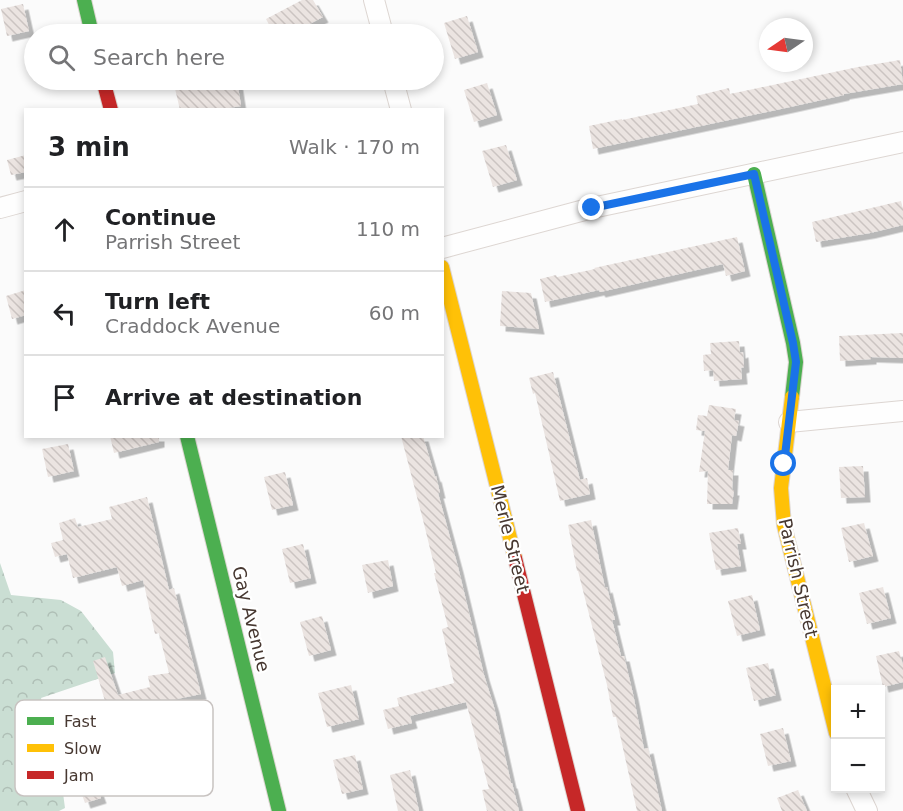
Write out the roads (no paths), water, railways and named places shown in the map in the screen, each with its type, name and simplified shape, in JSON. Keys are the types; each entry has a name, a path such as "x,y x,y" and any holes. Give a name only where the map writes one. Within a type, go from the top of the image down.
{"street":[{"path":"84,0 90,24"},
{"path":"374,0 380,24"},
{"path":"106,90 110,108"},
{"path":"396,90 400,108"},
{"path":"444,247 592,208 903,142"},
{"name":"Parrish Street","path":"754,174 796,362 782,488 784,525 831,713"},
{"path":"0,208 24,202"},
{"name":"Merle Street","path":"444,275 578,811"},
{"path":"789,422 903,411"},
{"name":"Gay Avenue","path":"187,438 279,811"},
{"path":"858,793 867,811"}]}
